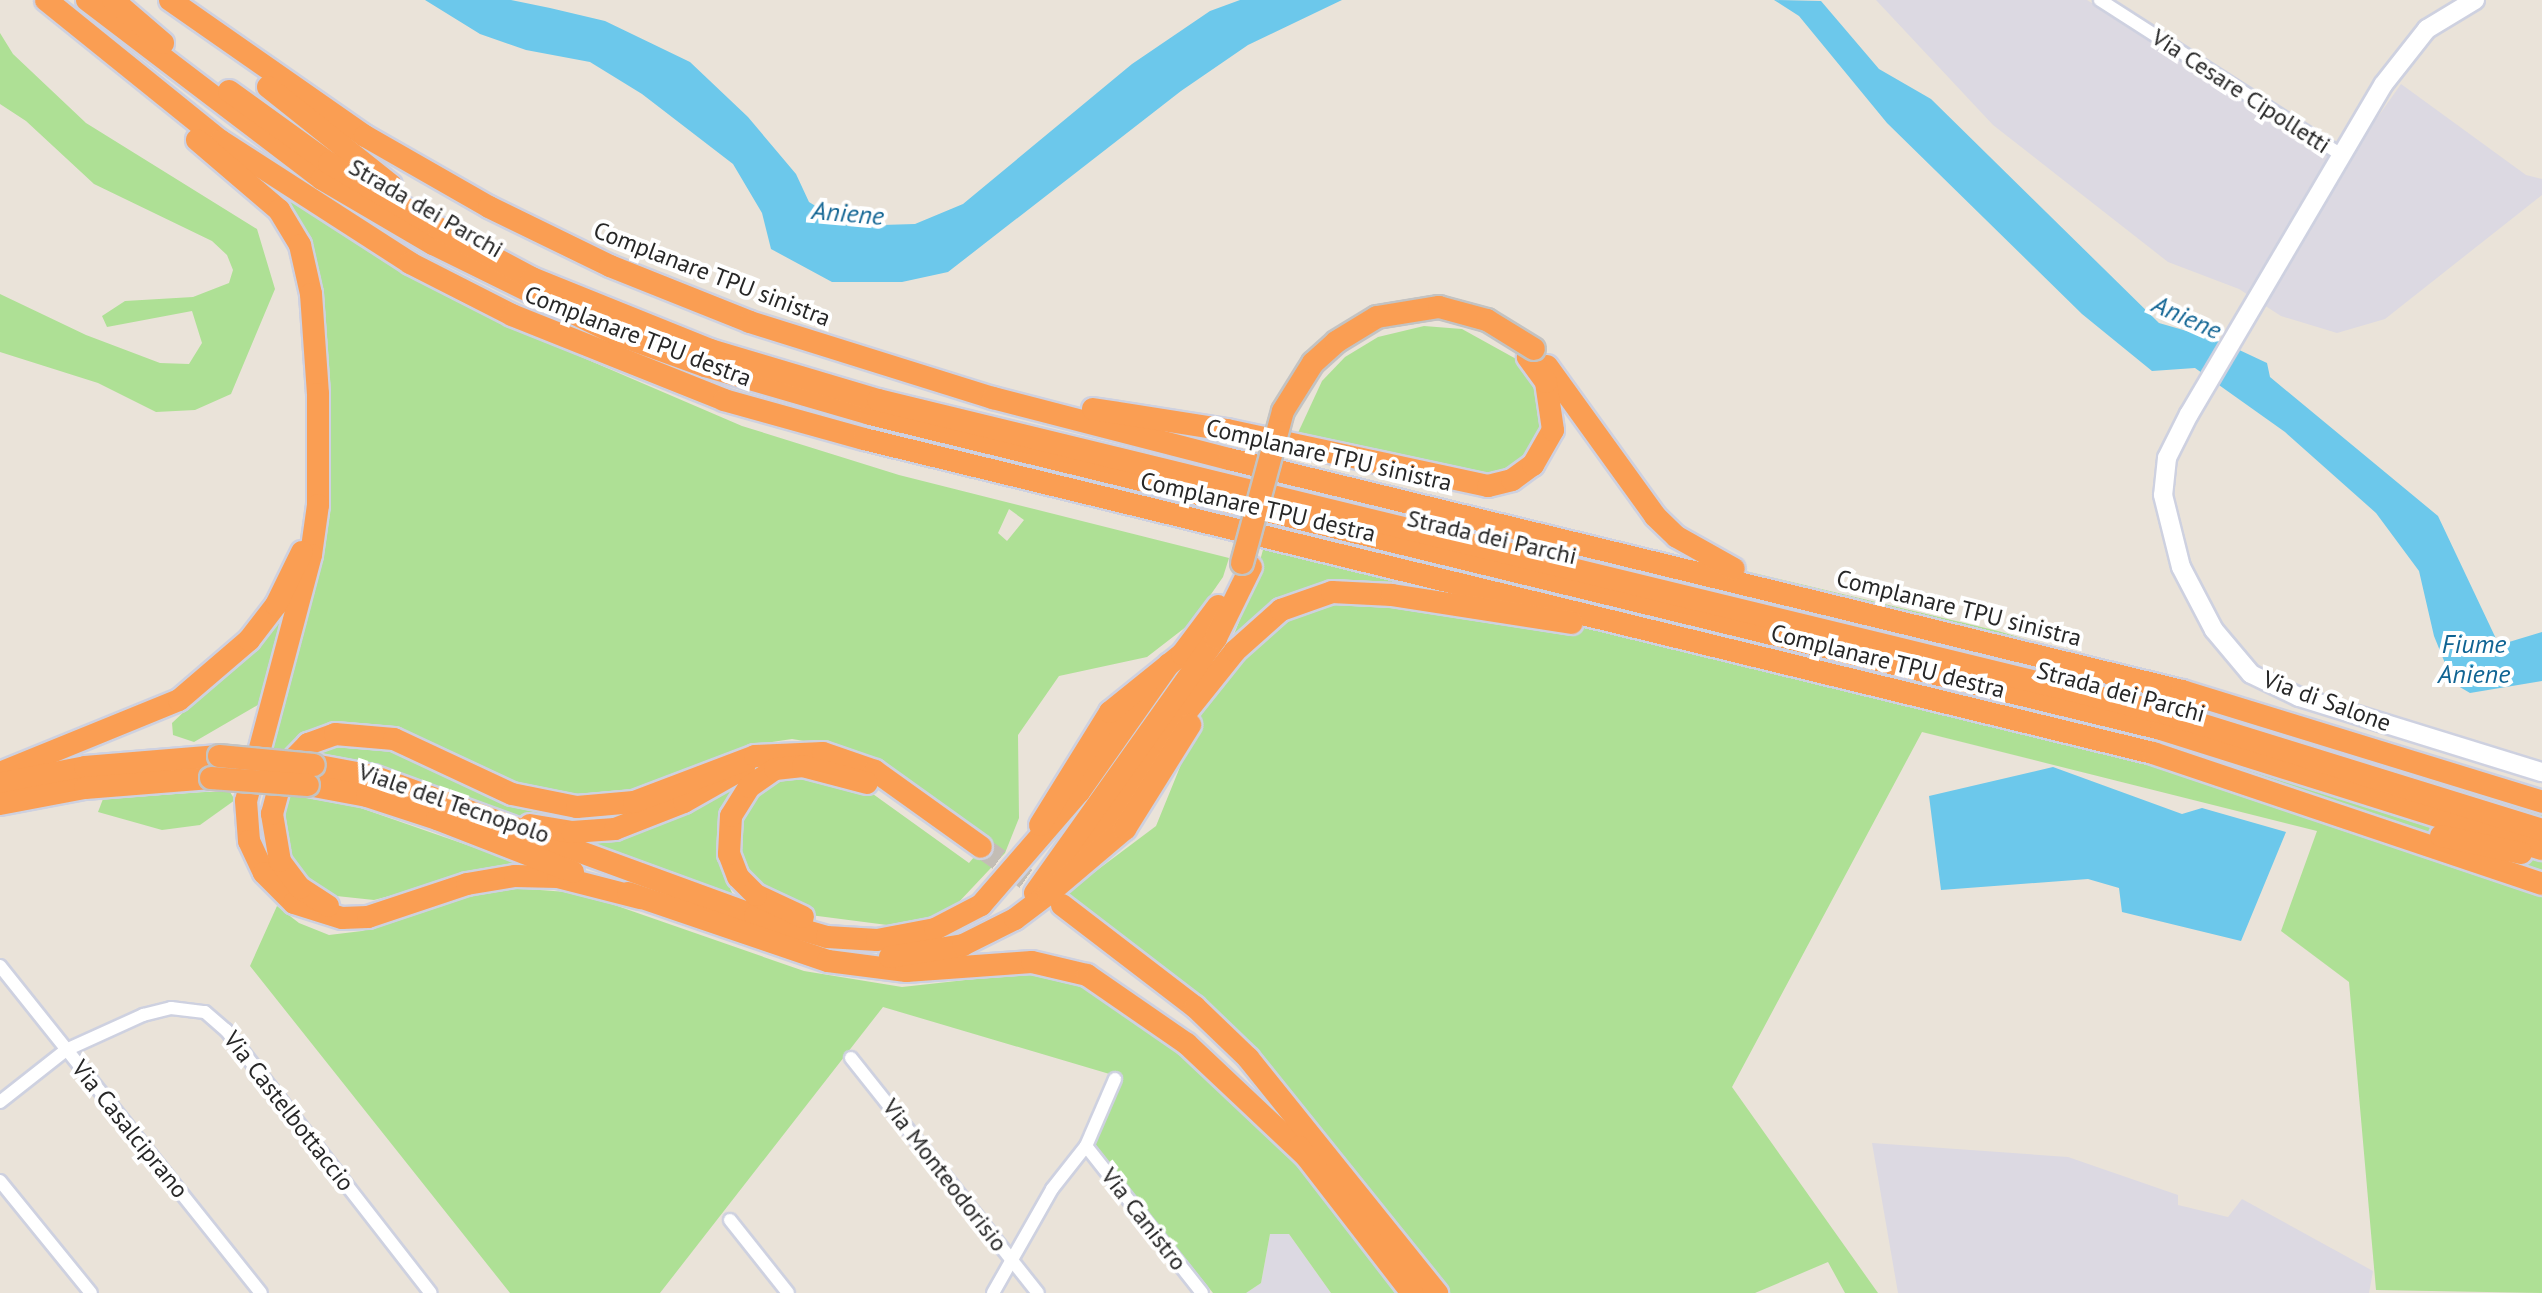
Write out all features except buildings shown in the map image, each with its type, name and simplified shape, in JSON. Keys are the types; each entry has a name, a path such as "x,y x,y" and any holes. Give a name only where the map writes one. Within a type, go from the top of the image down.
{"highway":[{"path":"39,0 279,210 300,245 311,294 318,505 305,588 249,774 246,829 264,873 294,903 342,918 368,917 467,884 515,876 558,877 640,898"},
{"name":"Complanare TPU destra","path":"46,0 221,141 311,202 410,263 608,356 724,400 864,439 1715,645 2229,776 2542,884"},
{"name":"Strada dei Parchi","path":"87,0 322,179 433,244 616,334 705,366 870,414 2161,729 2542,849"},
{"name":"Strada dei Parchi","path":"113,0 163,43 329,163 532,278 695,344 849,392 1977,664 2298,751 2542,830"},
{"path":"169,0 367,168 497,248 532,278"},
{"name":"Complanare TPU sinistra","path":"169,0 365,136 489,207 610,266 750,322 899,368 1229,459 1834,603 2182,691 2542,802"},
{"path":"1015,919 1216,638 1246,565 1283,411 1313,363 1336,342 1377,317 1439,307 1487,320 1531,353 1635,494 1677,537 1722,564 1834,603"},
{"path":"899,368 1488,486 1512,480 1533,465 1553,430 1546,382 1531,353"},
{"path":"0,773 135,722 179,700 217,671 276,605 318,505"},
{"path":"486,817 767,920 827,937 877,940 935,929 966,915 1021,861 1063,781 1110,712 1169,664 1206,626 1246,565"},
{"path":"828,961 940,951 1015,919 1072,873 1163,741 1220,670 1281,610 1332,592 1392,595 1715,645"},
{"path":"368,917 314,899 289,876 275,844 278,781 296,754 319,738 377,734 512,794 577,807 634,802 713,767 782,751 836,755 875,771 979,852 856,778 803,766 761,776 731,816 729,854 738,877 773,905 877,940"},
{"path":"486,817 572,832 615,829 684,802 782,751"},
{"name":"Viale del Tecnopolo","path":"0,784 85,767 219,756 311,775 437,819 640,898 828,961"},
{"name":"Viale del Tecnopolo","path":"0,804 85,788 211,778 373,776 486,817"},
{"path":"2229,776 2251,778 2423,832 2542,859"},
{"path":"1412,1293 1240,1070 1190,1019 1060,910 1195,1007 1248,1058 1437,1293"},
{"path":"828,961 906,971 1032,962 1087,975 1187,1044 1309,1159"}],"street":[{"name":"Via Cesare Cipolletti","path":"2100,0 2341,155"},
{"path":"2341,155 2417,39 2448,12 2475,0"},
{"name":"Via di Salone","path":"2341,155 2189,414 2162,479 2167,529 2214,630 2236,660 2267,684 2299,697 2542,772"},
{"name":"Via Casalciprano","path":"0,966 261,1293"},
{"name":"Via Castelbottaccio","path":"0,1102 66,1050 161,1009 197,1009 226,1030 431,1293"},
{"name":"Via Monteodorisio","path":"851,1058 1038,1293"},
{"path":"993,1293 1052,1189 1086,1146 1115,1079"},
{"name":"Via Canistro","path":"1086,1146 1202,1293"},
{"path":"0,1181 91,1293"},
{"path":"730,1220 788,1293"}],"shaded area":[{"path":"1876,0 2087,0 2344,165 2401,84 2526,175 2542,179 2542,195 2385,319 2337,333 2281,316 2239,289 2168,262 1993,125"},
{"path":"1872,1143 2068,1157 2178,1195 2178,1205 2228,1217 2242,1199 2373,1271 2369,1293 1898,1293"},
{"path":"1270,1234 1289,1234 1331,1293 1246,1293 1261,1283"}],"green space":[{"path":"0,33 13,54 86,123 257,229 275,289 231,394 195,410 156,412 98,383 0,352 0,294 86,335 160,363 189,364 202,343 192,311 107,327 102,316 125,301 193,297 229,283 233,270 227,255 212,241 94,184 26,121 0,104"},
{"path":"277,191 381,258 507,325 742,426 899,475 1229,558 1223,577 1191,623 1147,657 1059,676 1018,735 1019,818 1005,853 957,904 926,920 895,926 810,915 750,880 735,841 746,801 785,774 866,789 969,863 986,843 875,761 847,748 792,739 758,744 628,794 592,800 517,789 373,726 336,725 304,735 288,751 263,749 324,545 326,518 299,224","holes":["1009,509 1024,520 1007,541 998,533"]},
{"path":"1424,326 1462,329 1518,360 1540,392 1546,422 1532,456 1497,477 1297,435 1322,381 1345,357 1378,337"},
{"path":"1287,462 1998,631 2542,792 2542,1293 2376,1290 2349,982 2281,931 2317,831 1922,732 1732,1087 1878,1293 1845,1293 1828,1262 1755,1293 1444,1293 1253,1053 1064,895 1156,826 1252,590"},
{"path":"302,577 263,702 194,742 173,735 172,723 256,644"},
{"path":"335,743 386,748 536,811 574,817 633,810 611,823 539,822 313,754"},
{"path":"747,776 718,836 719,864 733,895 580,843 622,838"},
{"path":"230,792 235,800 200,825 162,830 98,812 103,799"},
{"path":"281,793 352,805 530,867 475,874 374,900 327,895 304,880 283,850"},
{"path":"513,888 580,893 804,971 902,987 1029,973 1084,984 1125,1008 1244,1103 1325,1194 1396,1293 1331,1293 1289,1234 1270,1234 1261,1283 1246,1293 1213,1293 1093,1143 1123,1078 883,1007 660,1293 510,1293 250,966 277,906 299,923 329,935 362,931 483,892"}],"water":[{"path":"425,0 511,0 550,8 605,21 690,62 748,117 796,174 809,202 848,226 915,224 963,204 1132,64 1210,11 1240,0 1342,0 1248,45 1181,91 948,272 902,282 832,282 771,249 762,213 733,164 642,94 590,62 526,50 480,34"},
{"name":"Fiume Aniene","path":"1774,0 1821,1 1879,69 1931,99 2159,323 2218,340 2267,363 2270,377 2438,516 2499,645 2542,632 2542,681 2470,693 2453,683 2434,636 2419,571 2376,513 2285,432 2195,368 2152,371 2082,314 1887,123 1799,16"},
{"path":"2053,767 2182,814 2202,808 2286,832 2241,941 2122,912 2119,888 2088,879 1941,890 1929,796"}],"tunnel":[{"path":"981,847 1052,897"}],"water label":[{"name":"Aniene","path":"848,213"},
{"name":"Aniene","path":"2187,317"}]}
